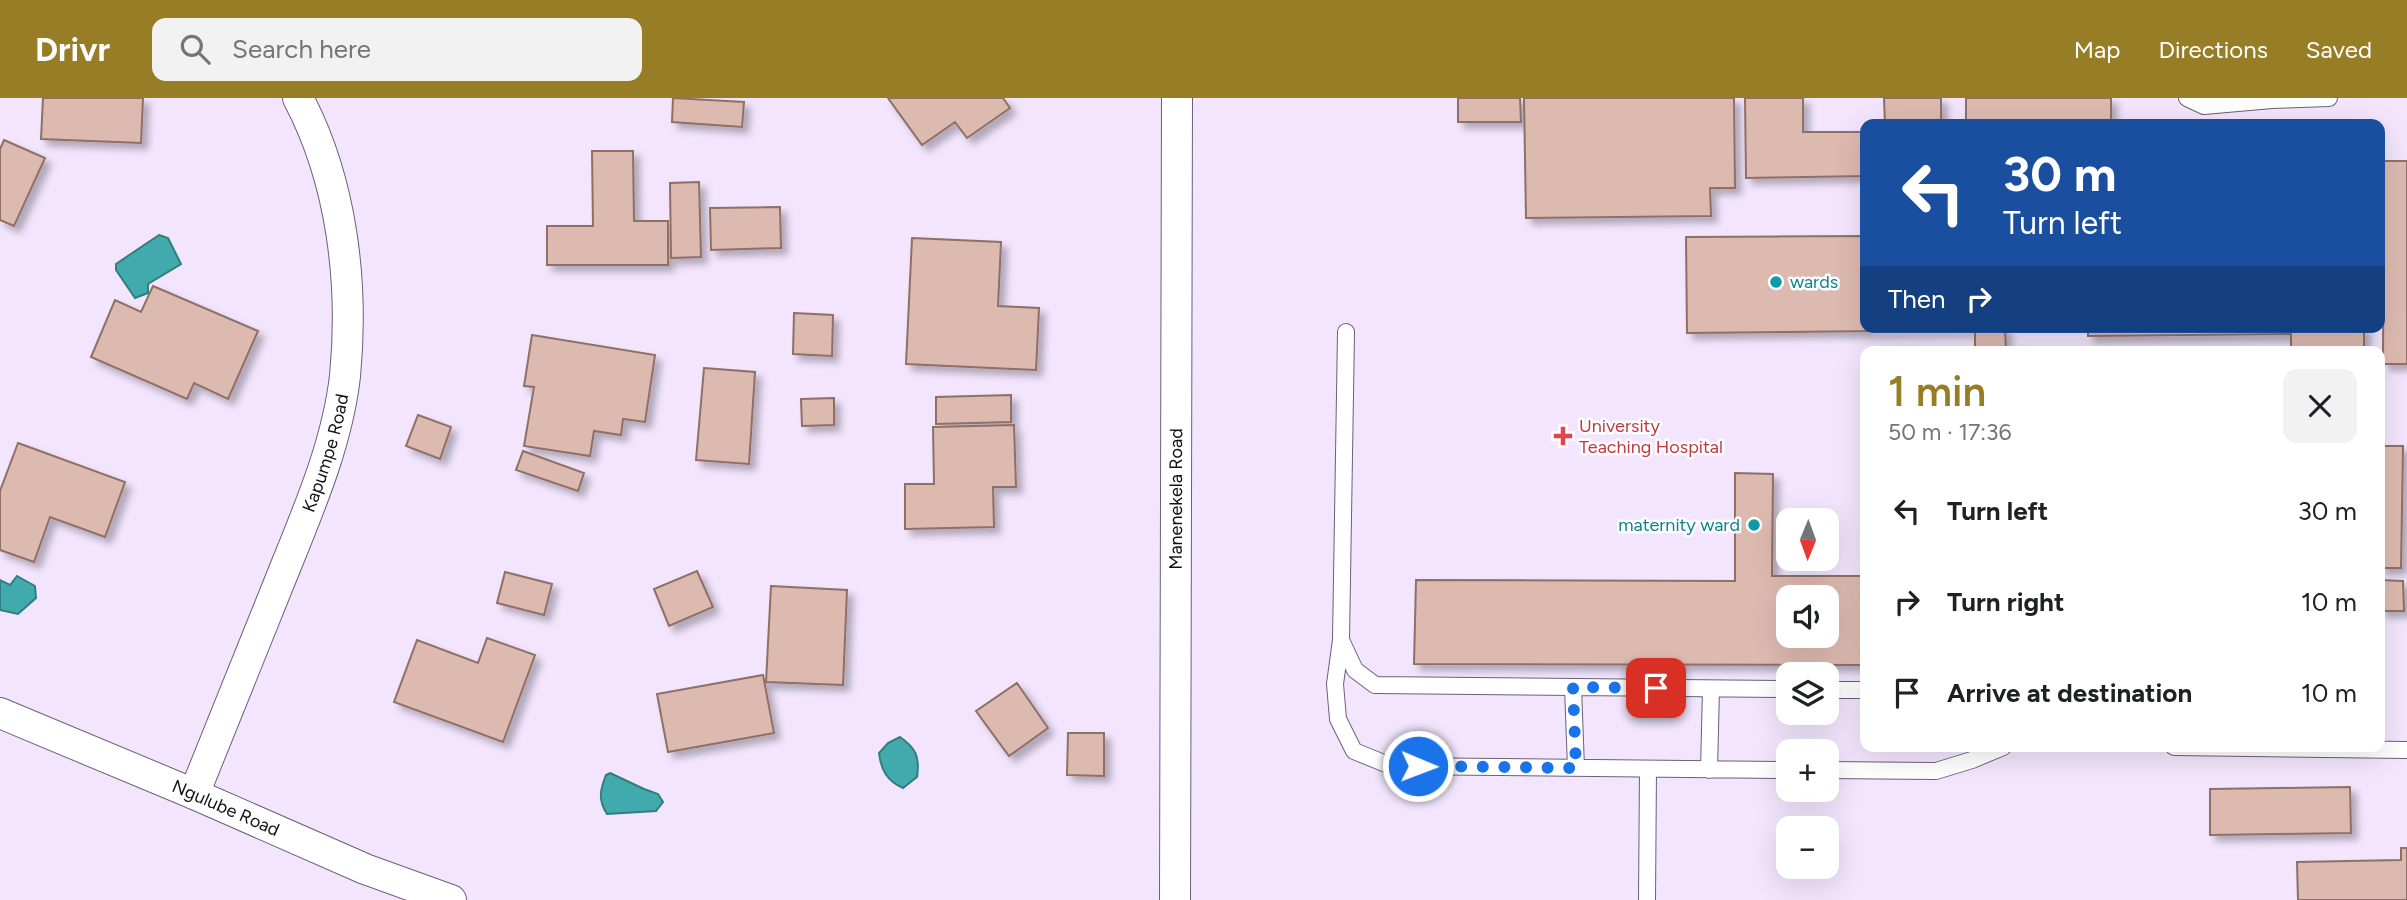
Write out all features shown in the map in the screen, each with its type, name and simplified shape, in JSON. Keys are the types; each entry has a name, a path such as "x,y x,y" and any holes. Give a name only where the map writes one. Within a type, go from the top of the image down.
{"street":[{"name":"Kapumpe Road","path":"194,794 306,516 331,442 345,377 348,298 338,213 315,130 298,98"},
{"name":"Manenekela Road","path":"1175,900 1177,98"},
{"name":"Ngulube Road","path":"0,713 365,869 451,900"}],"lane":[{"path":"2187,98 2204,106 2272,99 2329,98"},
{"path":"1346,332 1341,640 1335,684 1338,719 1354,751 1391,766 1776,770"},
{"path":"1341,640 1355,670 1375,685 1776,689"},
{"path":"1573,687 1576,768"},
{"path":"1709,770 1712,689"},
{"path":"1839,690 1860,690"},
{"path":"2385,750 2407,750"},
{"path":"1839,771 1936,771 1991,752"},
{"path":"1647,900 1648,769"}],"shaded area":[{"path":"159,235 168,238 181,264 148,284 148,293 135,298 116,270 116,264"},
{"path":"17,576 35,586 36,598 18,614 0,610 0,580 10,585"},
{"path":"900,737 913,749 918,764 917,777 903,788 886,774 879,753 888,743"},
{"path":"610,773 658,794 663,802 656,811 607,814 601,795 606,775"}],"building":[{"path":"43,98 143,98 141,143 41,139"},
{"path":"673,98 744,102 742,127 672,122"},
{"path":"888,98 1003,98 1010,108 967,138 955,122 922,145"},
{"path":"1458,98 1520,98 1521,122 1458,122"},
{"path":"1524,98 1734,98 1735,188 1710,188 1711,216 1526,218"},
{"path":"1745,98 1803,98 1803,132 1860,132 1860,176 1746,178"},
{"path":"1884,98 1941,98 1941,119 1885,119"},
{"path":"1966,98 2111,98 2111,119 1966,119"},
{"path":"4,140 45,158 14,226 0,220 0,149"},
{"path":"592,151 633,151 634,221 668,221 668,265 547,265 547,226 593,226"},
{"path":"2385,161 2407,161 2407,364 2385,364"},
{"path":"699,182 701,257 671,258 670,183"},
{"path":"780,207 781,248 711,250 710,208"},
{"name":"wards","path":"1860,236 1860,331 1687,333 1686,237"},
{"path":"912,238 1001,242 998,306 1039,308 1036,370 906,364"},
{"path":"153,286 258,331 228,399 194,383 187,399 91,357 115,300 141,312"},
{"path":"794,313 833,315 832,356 793,354"},
{"name":"wards","path":"1975,333 2005,333 2006,346 1975,346"},
{"path":"2088,333 2364,333 2364,346 2291,346 2291,334 2088,336"},
{"path":"532,335 655,355 645,422 623,419 621,435 594,431 590,456 524,446 534,387 524,386"},
{"path":"704,368 755,372 749,464 696,460"},
{"path":"1011,395 1011,422 936,424 936,397"},
{"path":"834,398 834,425 802,426 801,399"},
{"path":"418,415 451,427 440,459 406,446"},
{"path":"1014,425 1016,487 993,487 994,527 905,529 905,484 934,484 933,427"},
{"path":"18,443 125,482 105,537 50,517 34,562 0,550 0,491"},
{"path":"2385,446 2403,446 2401,568 2385,568"},
{"path":"523,451 584,473 578,491 516,470"},
{"name":"maternity ward","path":"1735,473 1773,474 1772,576 1860,576 1860,665 1839,665 1839,662 1776,662 1776,665 1414,664 1416,580 1735,581"},
{"path":"697,571 713,607 669,626 654,589"},
{"path":"505,572 552,584 544,615 497,603"},
{"path":"2385,580 2403,581 2404,611 2385,611"},
{"path":"771,586 847,590 843,685 766,682"},
{"path":"487,638 535,655 503,742 394,702 417,640 478,663"},
{"path":"763,675 774,733 668,752 657,694"},
{"path":"1017,683 1048,728 1009,756 976,711"},
{"path":"1068,733 1104,733 1104,776 1067,775"},
{"path":"2350,787 2351,833 2210,835 2210,789"},
{"path":"2401,848 2407,848 2407,900 2298,900 2297,862 2401,860"}],"place":[{"name":"wards","path":"1776,282"},
{"name":"University Teaching Hospital","path":"1563,436"},
{"name":"maternity ward","path":"1754,525"}],"route":[{"path":"1418,766 1576,768 1573,687 1656,688"}]}
